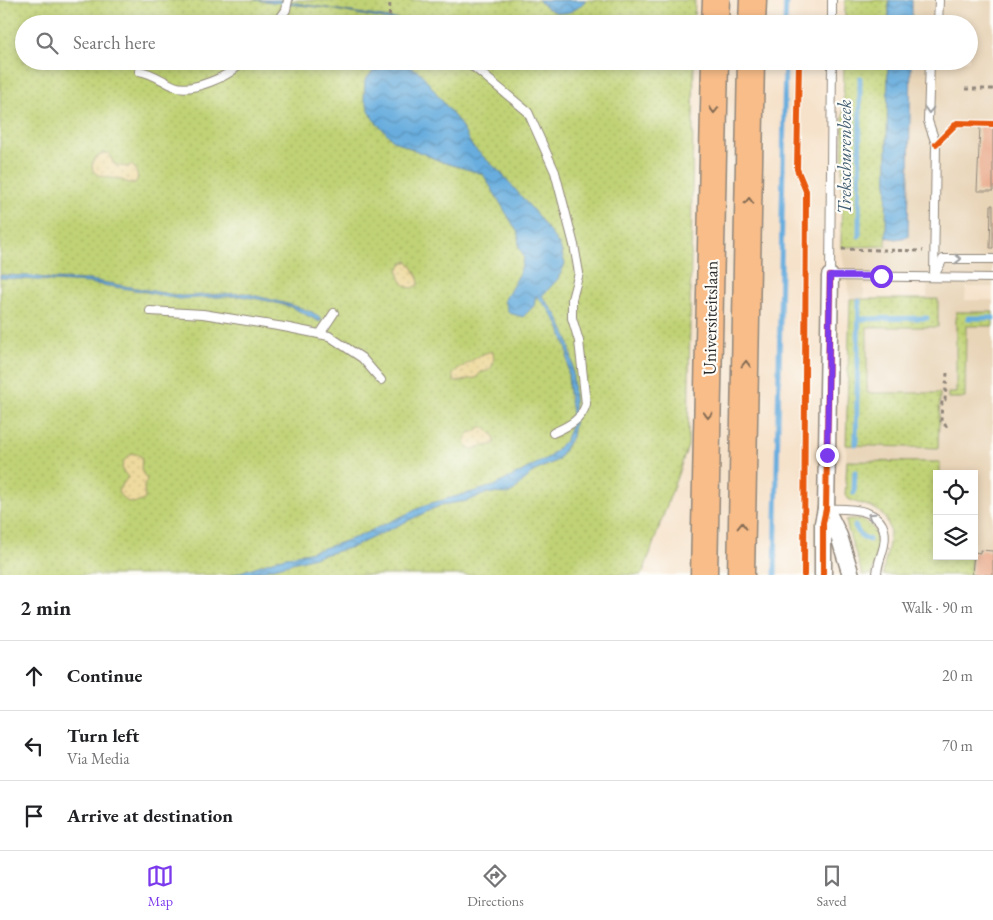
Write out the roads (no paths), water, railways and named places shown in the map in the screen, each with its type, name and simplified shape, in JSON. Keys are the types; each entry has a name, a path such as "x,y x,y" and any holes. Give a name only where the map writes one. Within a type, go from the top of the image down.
{"highway":[{"path":"715,15 716,0"},
{"path":"752,15 753,0"},
{"name":"Universiteitslaan","path":"704,575 715,70"},
{"name":"Universiteitslaan","path":"741,575 752,70"}],"street":[{"path":"823,575 830,276"},
{"path":"824,516 833,575"},
{"path":"824,516 839,536 851,575"}],"lane":[{"path":"282,15 286,10 288,0"},
{"path":"832,0 832,15"},
{"path":"938,15 939,0"},
{"path":"139,71 163,79 173,86 183,88 198,86 217,79 233,70"},
{"path":"477,70 528,112 555,172 572,237 579,273 572,299 572,318 579,340 586,404 583,414 572,424 553,433"},
{"path":"832,70 830,276 993,278"},
{"path":"930,70 928,120 936,144 934,276"},
{"path":"934,276 943,259 993,259"},
{"path":"150,311 203,314 329,336 362,358 380,380"},
{"path":"320,334 334,313"},
{"path":"824,516 852,509 866,512 880,522 884,532 884,545 877,575"}],"water":[{"path":"255,0 278,0 370,15"},
{"path":"538,0 586,0 574,10 562,13 550,10"},
{"path":"889,0 912,0 912,15 889,15"},
{"path":"374,70 416,70 421,73 460,124 472,146 503,175 538,216 560,246 565,264 558,279 542,296 557,315 568,339 572,359 575,418 572,437 558,460 533,472 510,494 488,493 467,501 441,505 353,547 247,575 232,575 278,559 321,549 357,537 428,504 494,486 549,457 565,441 570,429 572,414 567,350 559,326 549,310 536,296 534,306 523,317 509,313 504,301 519,275 524,258 519,247 518,233 483,174 442,162 394,141 373,119 364,98 365,80"},
{"path":"888,70 911,70 908,237 896,239 886,237"},
{"path":"0,275 91,280 181,296 245,293 292,305 312,312 322,319 320,322 291,307 241,296 178,299 88,283 0,278"}],"waterway":[{"path":"785,15 786,0"},
{"path":"775,575 785,70"},
{"name":"Trekschurenbeek","path":"859,236 860,78"},
{"path":"856,444 859,301"},
{"name":"Trekschurenbeek","path":"859,319 927,318"},
{"name":"Trekschurenbeek","path":"968,318 993,318"},
{"path":"854,493 855,472"},
{"path":"855,526 860,535 869,540"}]}
